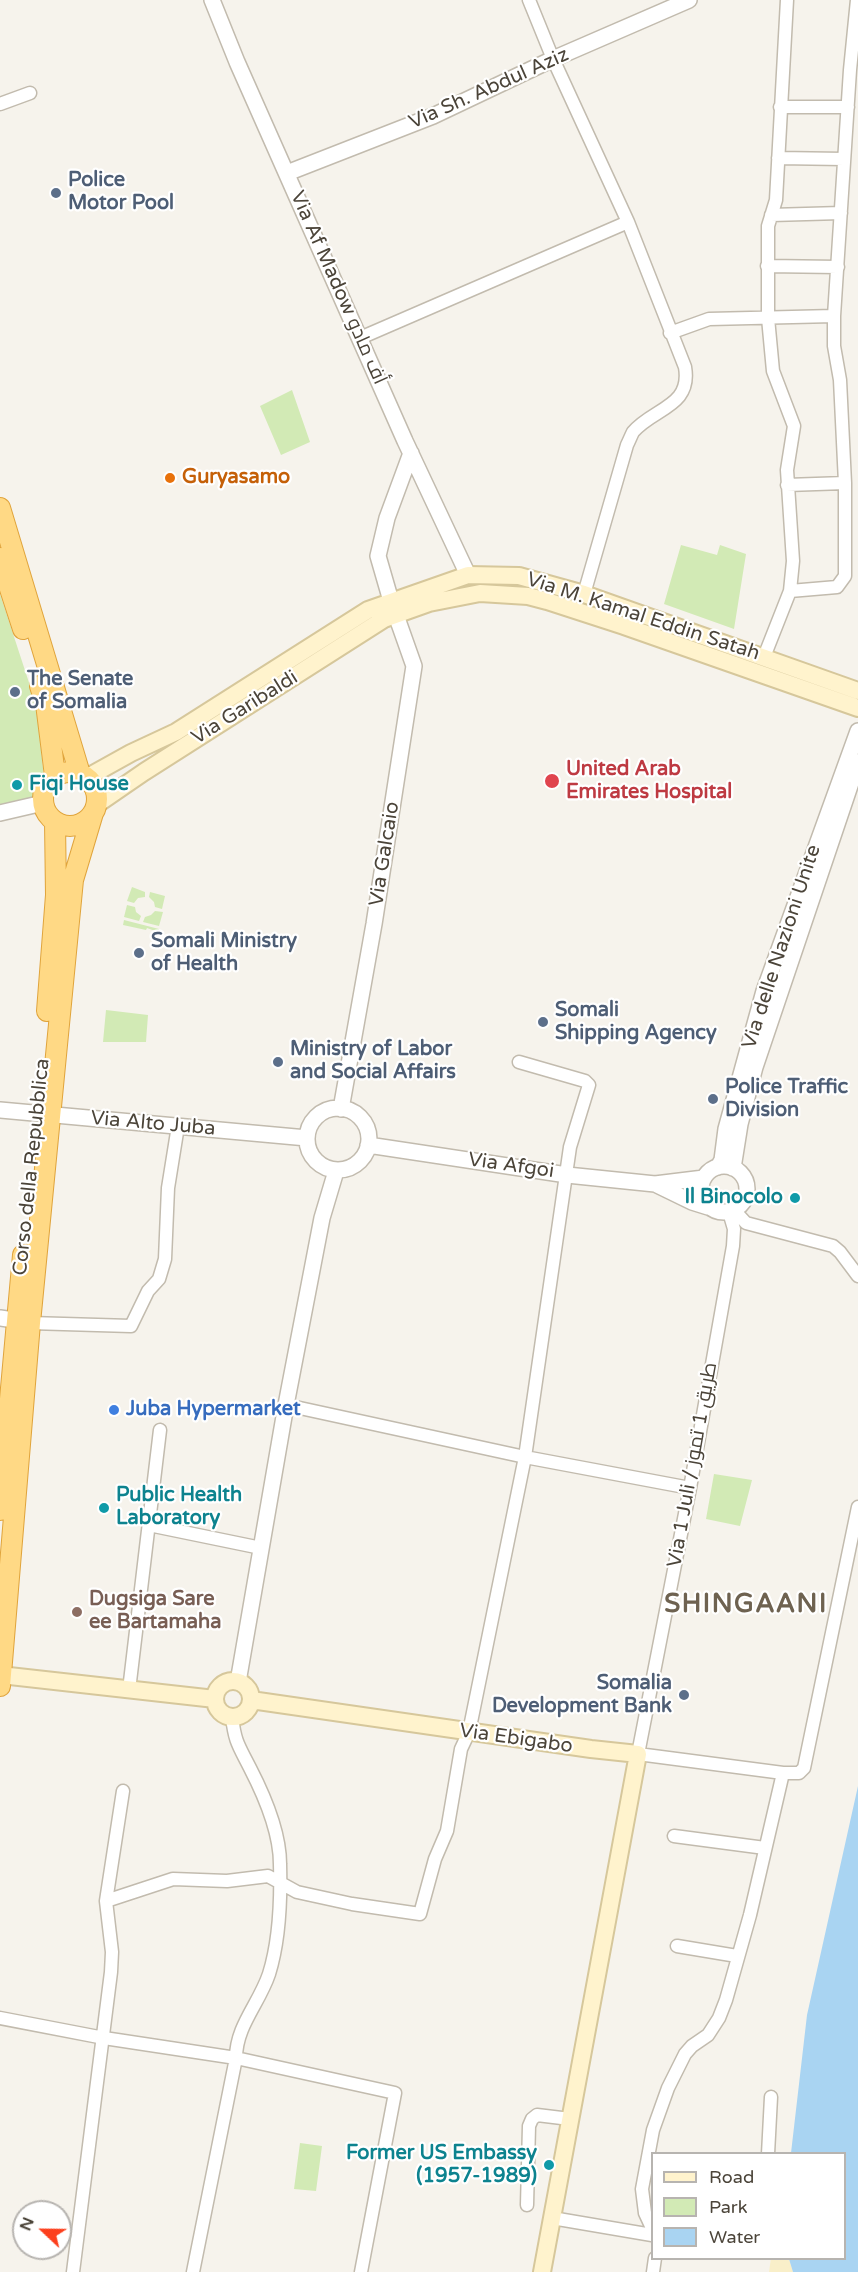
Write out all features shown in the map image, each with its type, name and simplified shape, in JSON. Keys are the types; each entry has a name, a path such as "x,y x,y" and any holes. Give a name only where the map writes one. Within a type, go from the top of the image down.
{"highway":[{"path":"0,1679 6,1480 16,1320 73,880 94,809 95,790 83,776 2,521"},
{"path":"0,558 46,704 55,776"},
{"path":"83,776 63,773 55,776 45,788 43,803 49,817 55,822 71,826 80,825 94,809"},
{"name":"Corso della Repubblica","path":"44,1114 56,896 55,822"},
{"path":"0,1510 6,1480"}],"main road":[{"name":"Via M. Kamal Eddin Satah","path":"393,608 468,575 519,576 550,593 624,626 858,708"},
{"name":"Via M. Kamal Eddin Satah","path":"393,608 480,593 528,596 550,593 584,594 858,691"},
{"name":"Via Garibaldi","path":"83,776 176,732 368,610 393,608"},
{"name":"Via Garibaldi","path":"94,809 144,772 384,619 393,608"},
{"path":"0,1679 215,1700"},
{"path":"238,1682 247,1689 250,1700 247,1711 232,1717 222,1714 215,1700 216,1694 222,1685 238,1682"},
{"name":"Via Ebigabo","path":"250,1700 638,1754"},
{"path":"542,2272 638,1754"}],"street":[{"name":"Via Af Madow أف مادو","path":"212,0 237,62 411,453 468,575"},
{"path":"529,0 553,59 628,222 685,367 687,379 684,391 675,401 633,432 627,445 584,594"},
{"name":"Via Sh. Abdul Aziz","path":"287,173 433,116 553,59 688,0"},
{"path":"764,657 790,591 793,561 787,485 788,459 794,426 773,371 768,318 767,266 768,226 776,200 787,0"},
{"path":"790,591 837,587 845,576 845,483 840,380 834,346 834,316 857,0"},
{"path":"0,104 30,93"},
{"path":"780,107 848,107"},
{"path":"778,158 844,159"},
{"path":"771,215 841,213"},
{"path":"360,338 628,222"},
{"path":"767,266 838,267"},
{"path":"670,333 709,319 834,316"},
{"name":"Via Galcaio","path":"340,1108 374,924 414,666 393,608 378,556 387,518 411,453"},
{"path":"787,485 845,483"},
{"name":"Via delle Nazioni Unite","path":"725,1168 722,1160 726,1129 764,991 858,731"},
{"name":"Via delle Nazioni Unite","path":"725,1168 740,1124 755,1067 858,762"},
{"path":"0,813 43,803"},
{"path":"106,1901 173,1879 227,1881 268,1876 305,1894 420,1914 435,1859 447,1831 461,1749 470,1732 525,1456 570,1147 589,1085 585,1081 519,1062"},
{"path":"332,1108 340,1108 351,1111 364,1124 368,1132 368,1145 359,1161 351,1167 336,1170 321,1166 315,1160 310,1153 307,1138 315,1118 332,1108"},
{"name":"Via Alto Juba","path":"0,1110 307,1138"},
{"path":"16,1320 131,1326 148,1291 159,1279 165,1259 168,1188 178,1126"},
{"name":"Via Afgoi","path":"368,1145 567,1175 655,1184"},
{"path":"725,1168 744,1178 747,1187 746,1195 740,1206 731,1211 720,1212 692,1202 655,1184 704,1178 725,1168"},
{"path":"238,1682 286,1405 322,1218 336,1170"},
{"path":"704,1178 701,1193 708,1207"},
{"path":"731,1211 746,1223 833,1246 858,1276"},
{"name":"Via 1 Juli / طريق 1 تموز","path":"638,1754 690,1488 733,1246 734,1229 731,1211"},
{"path":"286,1405 525,1456 690,1488"},
{"path":"129,1690 160,1430"},
{"path":"651,2226 645,2213 642,2189 646,2159 660,2109 685,2054 708,2035 719,2018 750,1915 783,1773 799,1773 807,1761 858,1507"},
{"path":"149,1525 261,1548"},
{"path":"193,2272 236,2058 236,2046 241,2028 270,1972 275,1945 280,1881 280,1862 274,1827 251,1769 237,1745 232,1717"},
{"name":"Via Ebigabo","path":"638,1754 783,1773"},
{"path":"73,2272 104,2038 112,1952 106,1901 123,1791"},
{"path":"674,1836 765,1848"},
{"path":"677,1946 737,1956"},
{"path":"0,2018 104,2038 236,2058 395,2093 361,2272"},
{"path":"768,2152 771,2097"},
{"path":"526,2205 529,2126 532,2119 537,2115 570,2119"},
{"path":"552,2218 651,2228"}],"green space":[{"path":"292,390 310,442 281,455 260,406"},
{"path":"681,545 717,555 720,545 746,554 734,629 664,604"},
{"path":"0,594 36,704 44,777 36,796 0,805"},
{"path":"132,887 145,892 145,897 138,898 134,903 127,901"},
{"path":"150,892 165,896 162,909 155,907 149,897"},
{"path":"127,905 135,907 136,912 141,916 139,921 124,917"},
{"path":"155,911 163,912 159,926 143,922 145,917"},
{"path":"124,920 159,929 155,934 155,931 147,928 146,930 123,925"},
{"path":"106,1010 148,1015 146,1042 103,1042"},
{"path":"714,1474 752,1480 740,1526 706,1519"},
{"path":"300,2143 322,2146 316,2191 294,2189"}],"sand":[{"path":"771,2260 789,2260 793,2272 769,2272"}],"water":[{"path":"858,1786 858,2272 793,2272 789,2260 846,2260 846,2152 791,2152 807,2015"}],"place":[{"name":"Police Motor Pool","path":"56,193"},
{"name":"Guryasamo","path":"170,478"},
{"name":"The Senate of Somalia","path":"15,692"},
{"name":"United Arab Emirates Hospital","path":"552,781"},
{"name":"Fiqi House","path":"17,785"},
{"name":"Somali Ministry of Health","path":"139,953"},
{"name":"Somali Shipping Agency","path":"543,1022"},
{"name":"Ministry of Labor and Social Affairs","path":"278,1062"},
{"name":"Police Traffic Division","path":"713,1099"},
{"name":"Il Binocolo","path":"795,1198"},
{"name":"Juba Hypermarket","path":"114,1410"},
{"name":"Public Health Laboratory","path":"104,1508"},
{"name":"Dugsiga Sare ee Bartamaha","path":"77,1612"},
{"name":"Somalia Development Bank","path":"684,1695"},
{"name":"Former US Embassy (1957-1989)","path":"549,2165"}],"district":[{"name":"SHINGAANI","path":"746,1605"}]}
